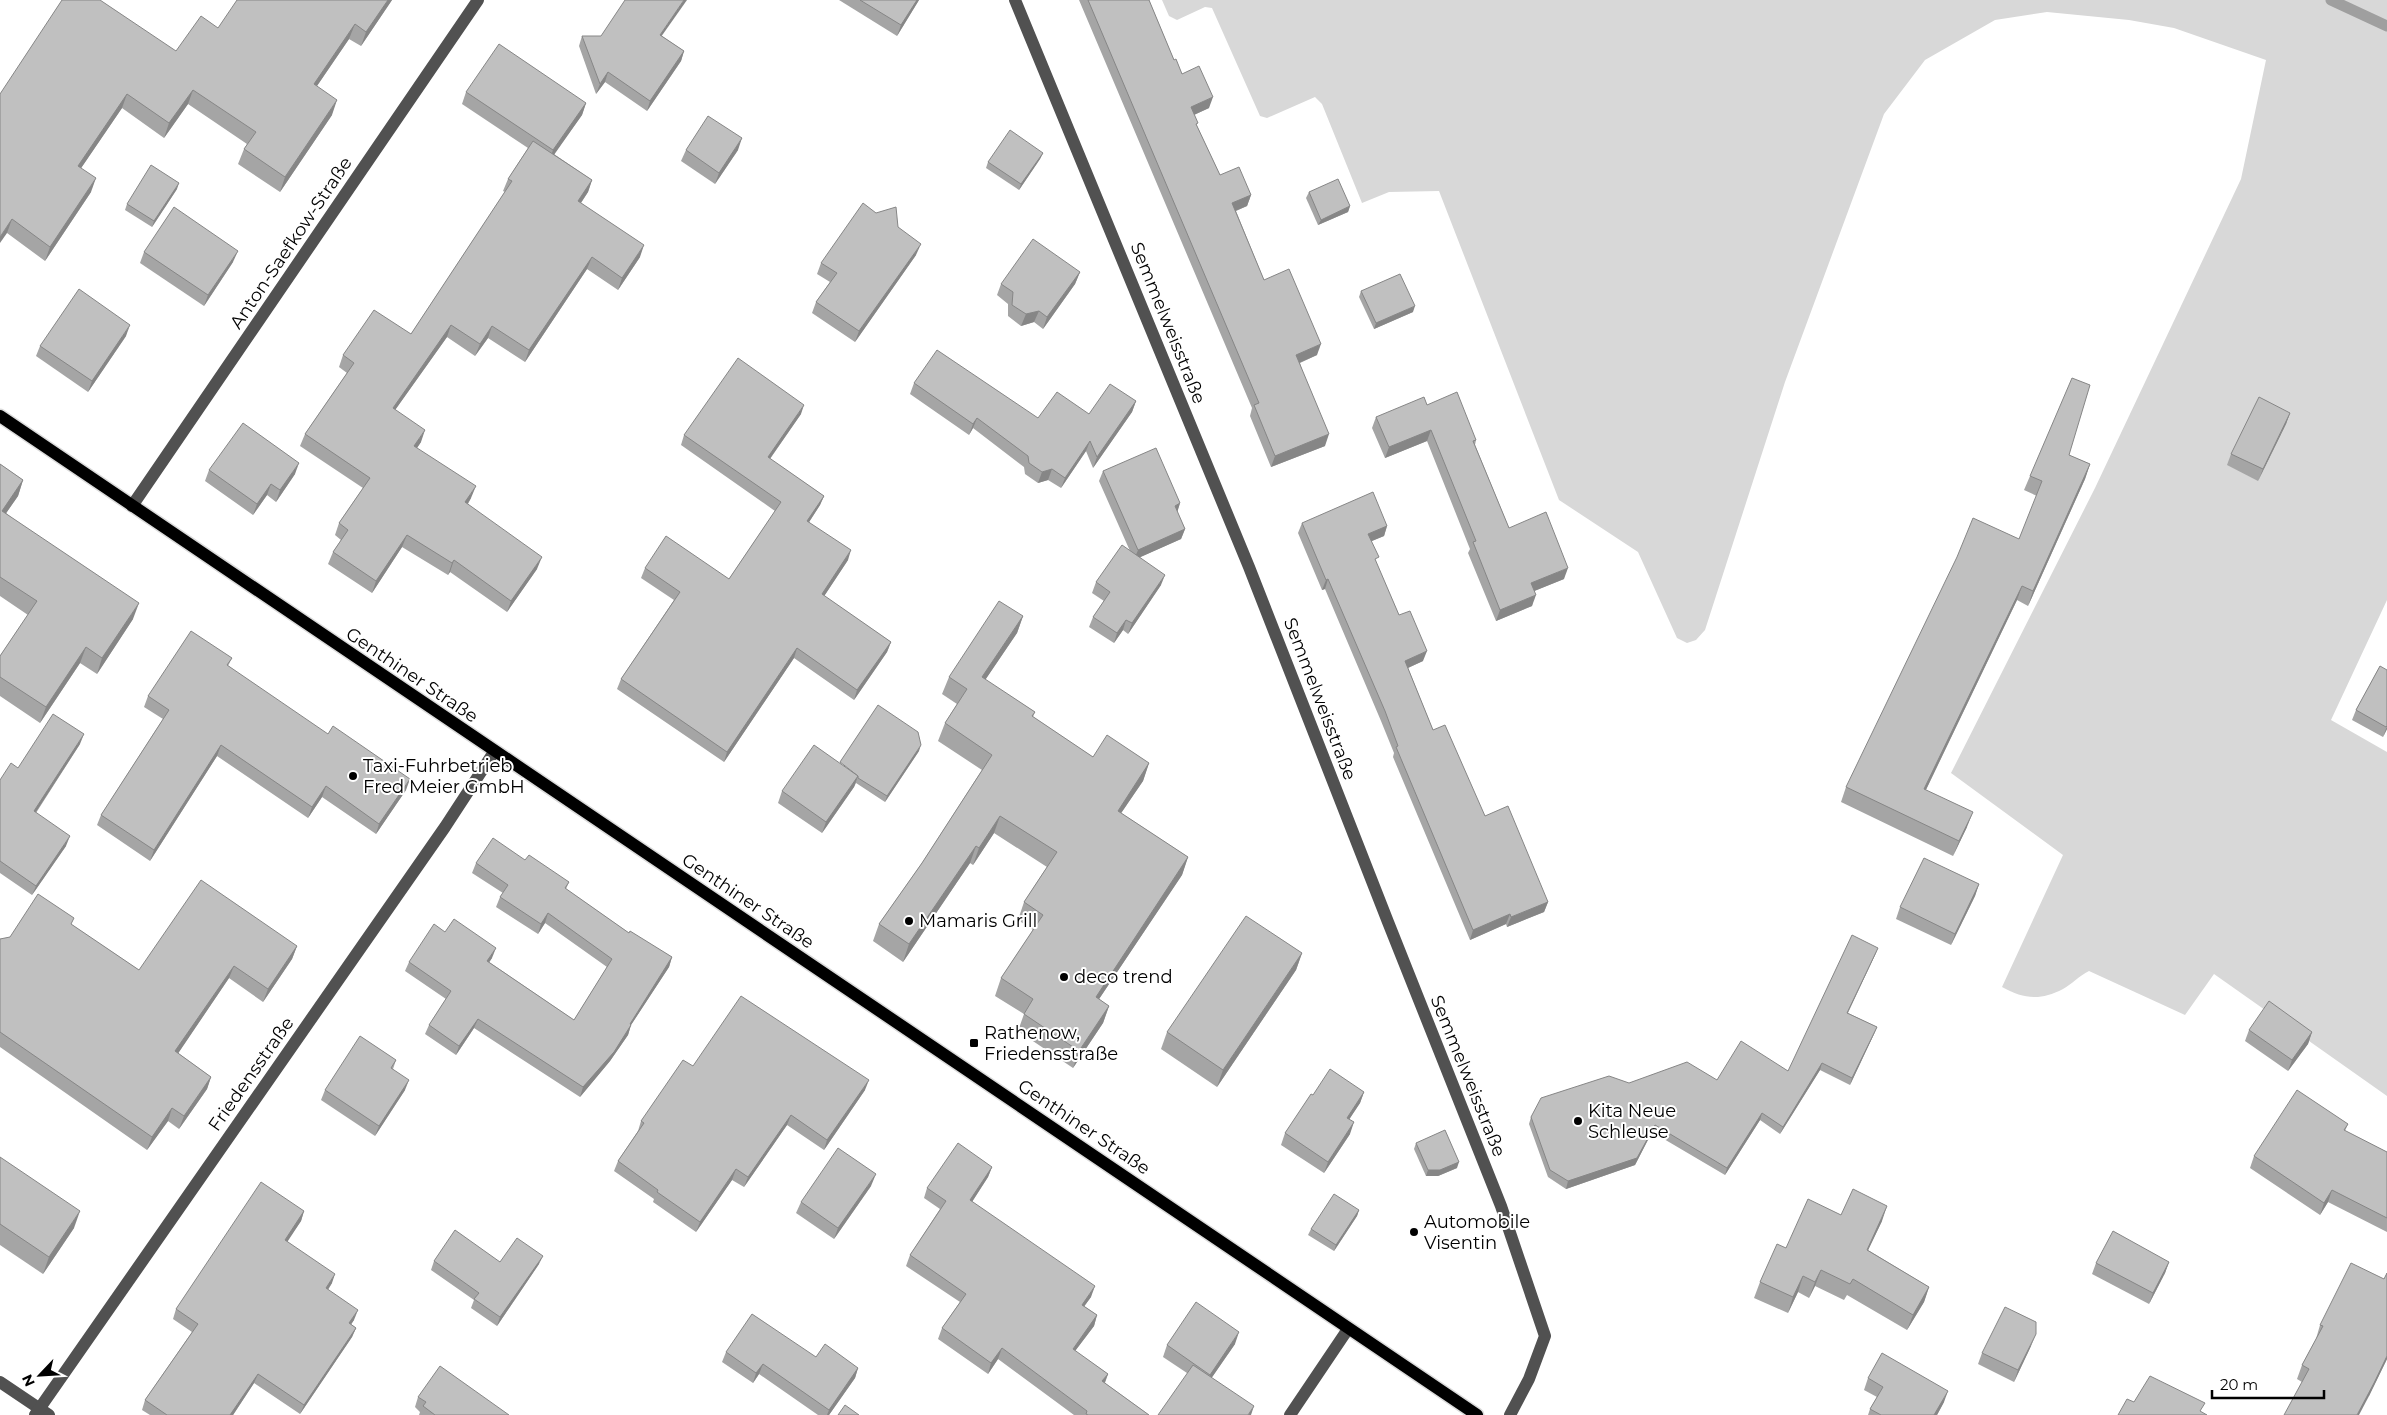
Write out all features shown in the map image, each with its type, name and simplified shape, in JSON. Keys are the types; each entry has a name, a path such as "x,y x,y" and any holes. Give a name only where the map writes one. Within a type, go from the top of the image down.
{"main road":[{"name":"Genthiner Straße","path":"0,416 494,752 1011,1098 1477,1415"}],"street":[{"name":"Anton-Saefkow-Straße","path":"132,506 478,0"},
{"name":"Semmelweisstraße","path":"1015,0 1249,567 1501,1206 1545,1336 1529,1379 1510,1415"},
{"name":"Friedensstraße","path":"41,1413 445,827 494,752"},
{"path":"1290,1415 1348,1329"},
{"path":"0,1382 41,1413"}],"shaded area":[{"path":"1162,0 2387,0 2387,600 2331,720 2387,752 2387,1096 2214,974 2185,1015 2089,971 2063,989 2039,997 2025,996 2002,987 2063,855 1951,773 2095,488 2241,179 2266,60 2174,28 2129,20 2047,12 1995,20 1925,60 1884,114 1785,382 1705,630 1696,640 1687,643 1677,638 1638,552 1559,500 1439,191 1389,192 1362,203 1322,104 1315,97 1267,118 1260,116 1212,8 1205,7 1177,20 1169,16"}],"building":[{"path":"62,0 100,0 176,51 201,16 218,28 237,0 388,0 366,32 355,24 314,84 337,100 285,177 244,149 256,132 193,90 169,123 127,94 78,166 96,178 50,247 12,219 0,237 0,94"},
{"path":"625,0 684,0 660,35 684,51 650,101 608,72 600,84 582,36 601,36"},
{"path":"860,0 917,0 901,25"},
{"path":"1088,0 1149,0 1174,60 1176,59 1182,74 1199,66 1213,97 1191,107 1198,123 1196,124 1220,175 1239,167 1251,195 1232,203 1264,280 1289,269 1321,344 1296,355 1329,434 1275,456 1254,405 1259,403"},
{"path":"499,44 586,103 553,150 466,92"},
{"path":"708,116 742,138 719,173 686,150"},
{"path":"1010,130 1043,153 1021,184 988,162"},
{"path":"533,141 592,180 578,201 644,245 622,278 592,257 529,350 492,326 480,344 451,325 393,408 425,430 414,446 476,486 465,502 542,557 511,601 454,560 452,563 407,535 376,581 333,552 348,530 339,523 370,478 305,434 354,363 343,355 374,310 411,334 512,181 508,179"},
{"path":"151,165 179,183 154,221 127,204"},
{"path":"1338,179 1350,206 1321,220 1309,192"},
{"path":"863,203 876,213 896,207 898,227 921,244 859,331 816,302 837,273 821,263"},
{"path":"174,207 238,251 208,295 144,252"},
{"path":"1033,239 1080,272 1047,317 1039,311 1026,314 1012,305 1013,292 1001,284"},
{"path":"1400,274 1415,306 1376,323 1361,291"},
{"path":"79,289 130,325 92,381 40,346"},
{"path":"937,350 1038,418 1057,392 1089,414 1110,384 1136,401 1097,457 1090,441 1065,478 1052,469 1042,472 1029,463 1028,456 977,418 973,424 914,383"},
{"path":"738,358 804,405 768,457 824,496 807,521 851,550 822,594 891,642 857,690 797,648 727,752 621,679 680,592 645,568 666,536 729,579 781,502 684,435"},
{"path":"2072,378 2090,385 2069,455 2090,464 2033,591 2022,586 1924,789 1973,812 1959,841 1846,787 1957,557 1973,518 2019,539 2042,481 2030,476"},
{"path":"1457,392 1476,440 1473,441 1509,528 1546,512 1568,568 1531,583 1536,595 1500,610 1473,542 1476,541 1431,430 1389,447 1376,417 1424,397 1427,405"},
{"path":"2259,397 2290,413 2263,469 2231,454"},
{"path":"243,423 299,463 280,490 271,484 257,504 209,470"},
{"path":"1156,448 1180,503 1175,506 1185,529 1138,550 1103,471"},
{"path":"0,464 23,480 2,511 139,603 102,658 86,647 46,707 0,677 0,656 37,601 0,577"},
{"path":"1373,492 1387,526 1368,534 1379,557 1375,559 1399,615 1410,611 1427,651 1405,661 1433,730 1445,725 1485,816 1508,806 1548,902 1511,917 1510,914 1473,930 1396,747 1398,746 1385,711 1302,523"},
{"path":"1122,545 1165,575 1132,623 1126,620 1117,633 1093,617 1110,592 1096,582"},
{"path":"999,601 1023,616 982,677 1035,712 1032,716 1093,757 1107,735 1149,763 1118,811 1188,857 1096,997 1109,1006 1079,1051 1024,1014 1033,999 1001,978 1043,915 1024,902 1057,852 1000,816 979,848 976,846 909,944 879,924 922,863 992,755 945,723 967,689 949,677"},
{"path":"191,631 232,658 227,665 328,734 333,726 410,779 379,824 326,786 312,807 221,745 154,850 101,815 169,710 148,696"},
{"path":"2380,666 2387,670 2386,727 2356,710"},
{"path":"878,705 918,732 921,745 887,796 858,778 840,762"},
{"path":"53,714 84,734 34,811 70,836 36,886 0,861 0,780 11,763 18,768"},
{"path":"814,745 858,776 826,822 782,791"},
{"path":"493,838 525,860 529,855 569,882 565,888 629,933 630,931 672,957 614,1052 583,1087 478,1019 459,1046 429,1025 451,991 409,962 434,924 445,932 454,919 496,948 487,961 574,1020 612,959 548,913 541,924 500,897 508,885 476,863"},
{"path":"1924,858 1979,884 1955,934 1900,907"},
{"path":"201,880 297,946 268,989 234,966 175,1051 211,1077 184,1116 172,1108 152,1137 0,1032 0,939 10,937 38,894 74,918 71,924 139,970"},
{"path":"1246,916 1302,953 1223,1070 1167,1032"},
{"path":"1852,935 1878,948 1847,1013 1877,1027 1852,1078 1822,1063 1783,1127 1762,1113 1727,1168 1655,1125 1637,1158 1568,1181 1550,1170 1531,1117 1541,1098 1609,1076 1629,1083 1687,1062 1717,1080 1741,1041 1788,1071"},
{"path":"741,996 869,1080 827,1140 791,1115 748,1177 736,1169 700,1222 657,1192 658,1190 618,1161 644,1123 641,1121 683,1060 693,1066"},
{"path":"2269,1001 2312,1032 2292,1060 2249,1030"},
{"path":"360,1036 396,1060 391,1068 409,1080 379,1126 325,1090"},
{"path":"1330,1069 1364,1092 1347,1118 1354,1122 1328,1162 1285,1133"},
{"path":"2297,1090 2348,1124 2344,1130 2387,1152 2387,1218 2332,1190 2324,1203 2254,1156"},
{"path":"1445,1130 1459,1162 1440,1170 1428,1170 1416,1143"},
{"path":"958,1143 992,1167 970,1200 1095,1286 1082,1305 1097,1315 1073,1349 1108,1374 1102,1381 1149,1415 1088,1415 1086,1414 1087,1411 1002,1348 991,1363 942,1328 966,1294 910,1255 946,1201 927,1188"},
{"path":"838,1148 876,1174 838,1228 801,1202"},
{"path":"0,1157 80,1211 49,1257 0,1224"},
{"path":"261,1182 304,1211 285,1240 335,1274 326,1288 358,1310 349,1323 356,1328 304,1405 258,1374 230,1415 167,1415 145,1400 198,1324 176,1309"},
{"path":"1853,1189 1887,1206 1867,1250 1929,1287 1913,1315 1853,1279 1850,1284 1821,1270 1815,1282 1803,1276 1793,1297 1760,1282 1777,1244 1786,1248 1808,1199 1841,1215"},
{"path":"1334,1194 1359,1210 1336,1245 1311,1229"},
{"path":"455,1230 500,1262 517,1238 543,1256 500,1317 474,1299 479,1293 434,1261"},
{"path":"2113,1231 2169,1262 2153,1293 2096,1263"},
{"path":"2351,1263 2384,1279 2387,1273 2387,1356 2357,1415 2284,1415 2309,1369 2302,1365 2323,1326 2320,1325"},
{"path":"1196,1302 1239,1332 1210,1375 1167,1345"},
{"path":"2005,1307 2036,1322 2036,1334 2018,1370 1982,1353"},
{"path":"752,1314 816,1357 825,1344 858,1368 829,1410 763,1364 756,1373 726,1352"},
{"path":"1882,1353 1948,1391 1934,1415 1881,1415 1870,1409 1883,1387 1868,1378"},
{"path":"1193,1365 1254,1406 1248,1415 1158,1415"},
{"path":"440,1366 509,1415 435,1415 423,1406 426,1402 418,1397"},
{"path":"2150,1376 2205,1403 2200,1411 2207,1415 2118,1415 2127,1399 2134,1402"},
{"path":"845,1405 859,1415 838,1415"}],"waterway":[{"path":"2331,0 2387,26"}],"place":[{"name":"Taxi-Fuhrbetrieb Fred Meier GmbH","path":"353,776"},
{"name":"Mamaris Grill","path":"909,921"},
{"name":"deco trend","path":"1064,977"},
{"name":"Rathenow, Friedensstraße","path":"974,1043"},
{"name":"Kita Neue Schleuse","path":"1578,1121"},
{"name":"Automobile Visentin","path":"1414,1232"}]}
